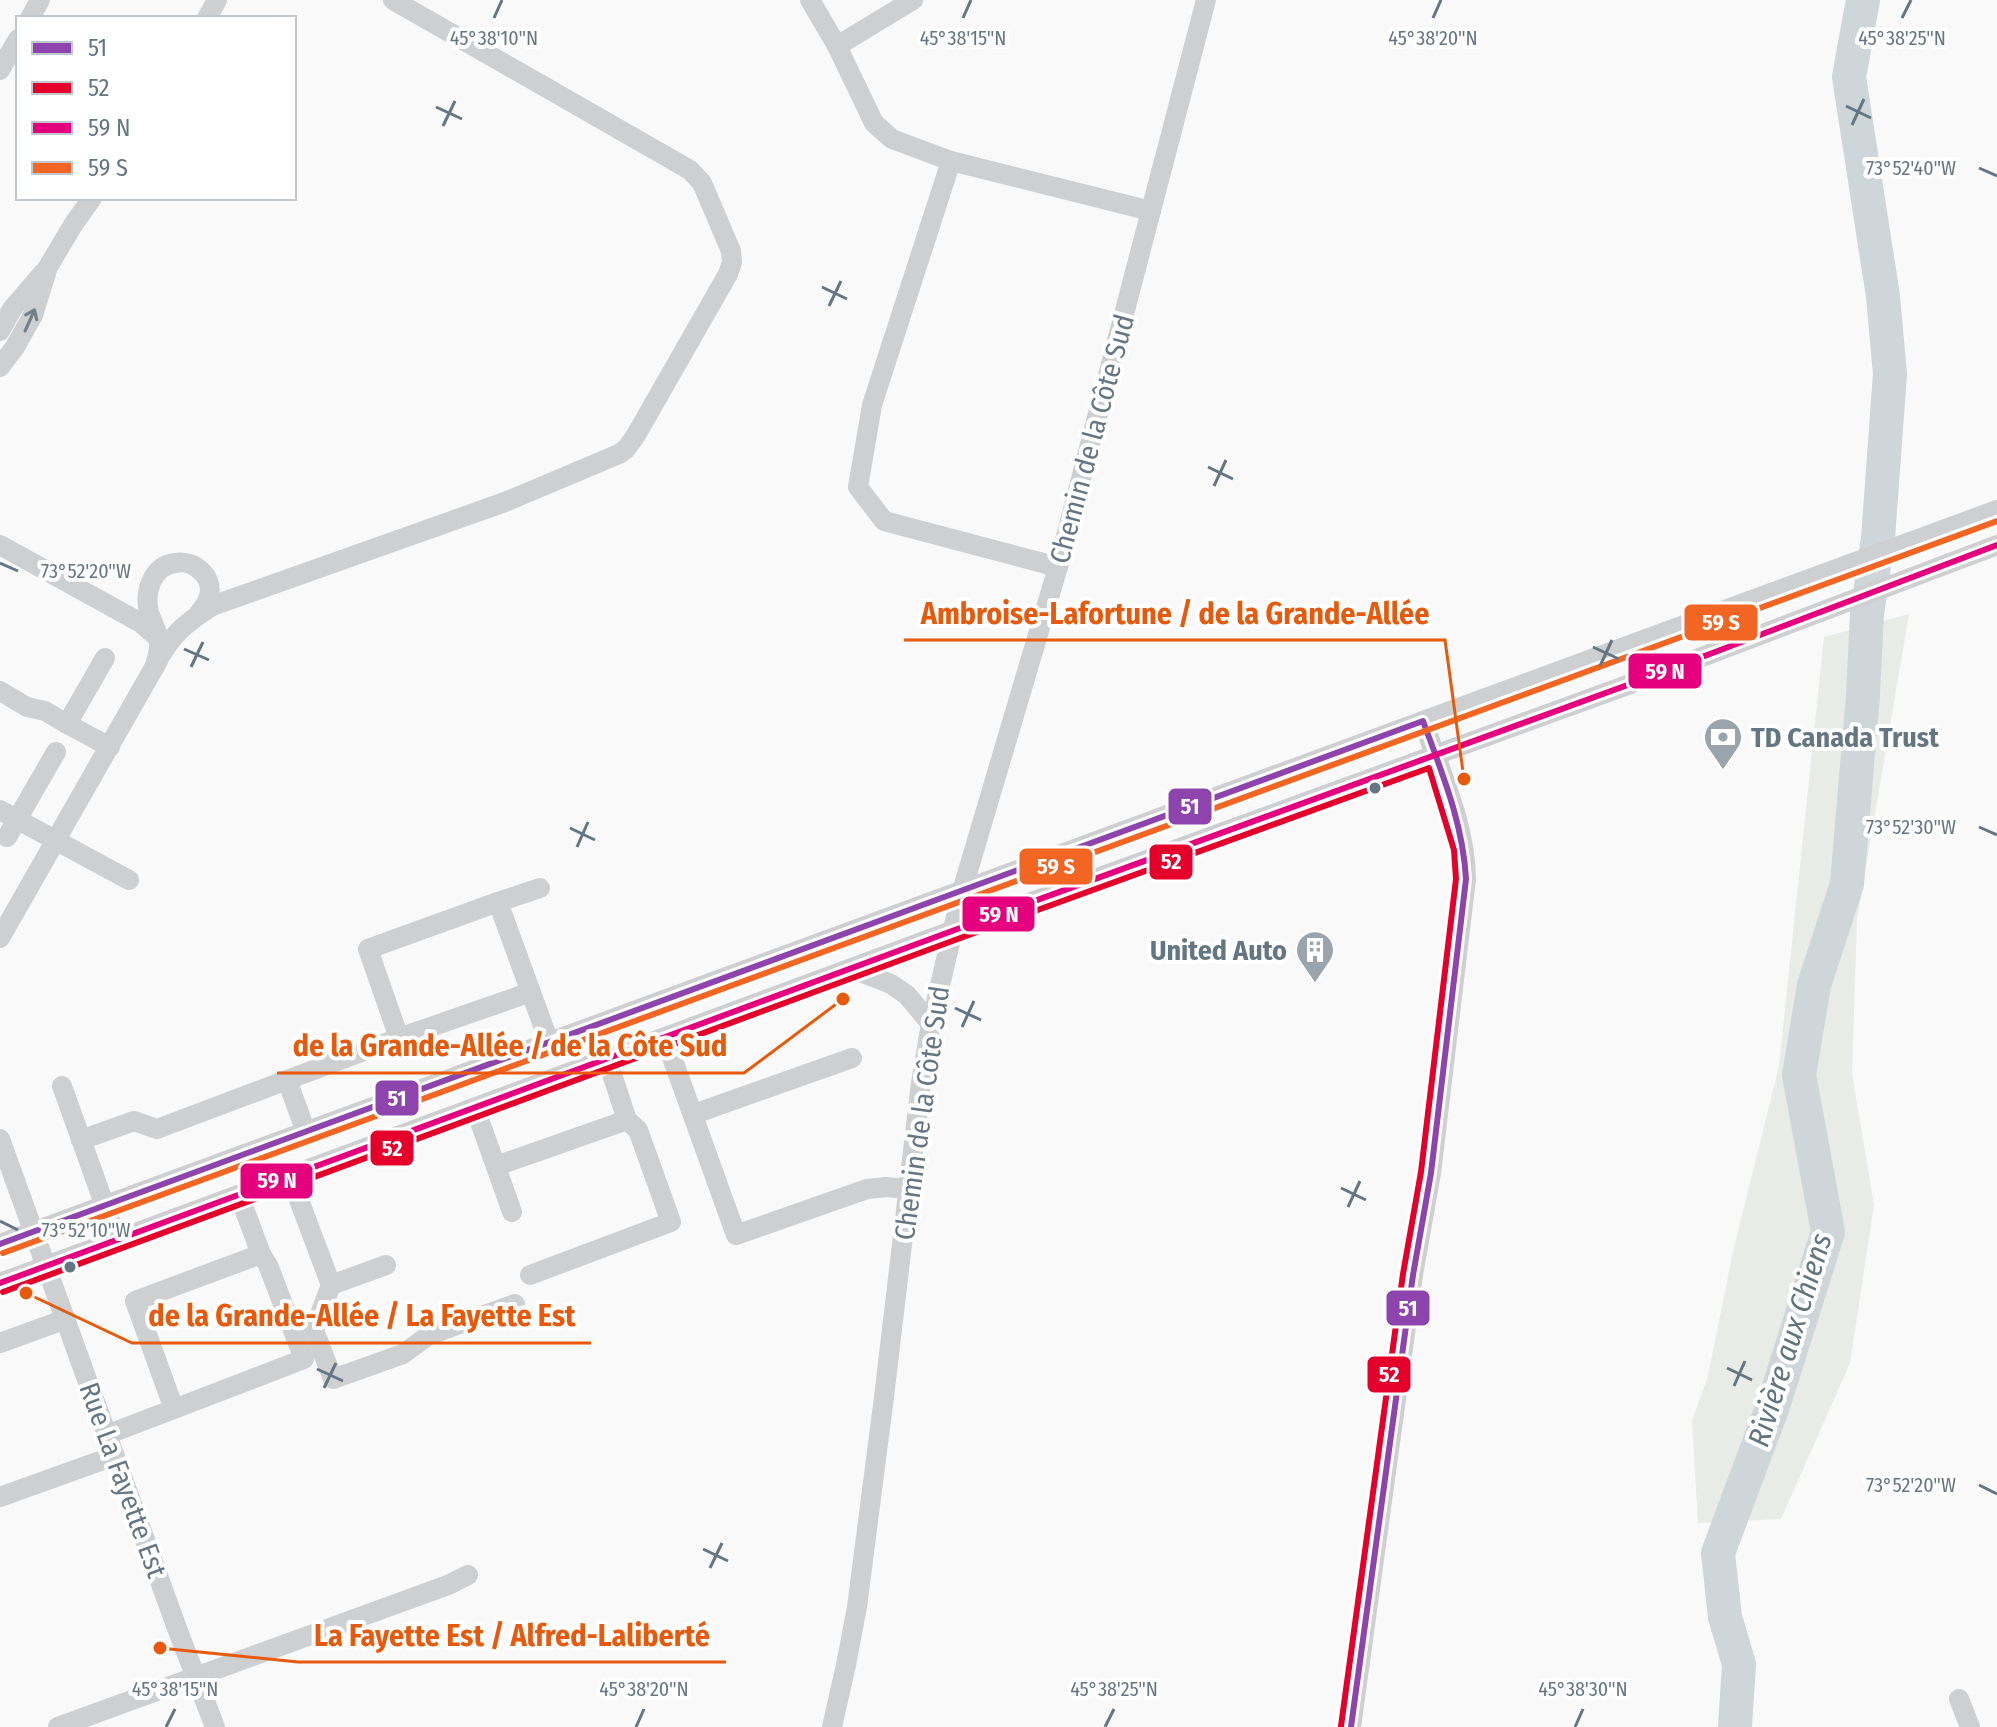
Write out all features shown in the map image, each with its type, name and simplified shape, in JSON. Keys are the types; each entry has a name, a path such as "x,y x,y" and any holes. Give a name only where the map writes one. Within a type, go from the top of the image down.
{"street":[{"path":"0,938 170,639 178,630 212,606 505,502 619,454 636,435 728,274 732,262 731,251 702,183 690,170 393,0"},
{"path":"810,0 837,46 874,123 892,139 951,161 1151,211"},
{"path":"837,46 913,0"},
{"name":"Chemin de la Côte Sud","path":"832,1727 857,1607 921,1083 931,1024 962,891 1058,567 1206,0"},
{"path":"0,70 16,42"},
{"path":"951,161 872,405 858,487 884,521 1058,567"},
{"path":"0,331 12,309 48,267 91,200"},
{"path":"0,367 33,315 48,267"},
{"path":"0,1244 1997,510"},
{"path":"0,545 141,623 159,641"},
{"path":"0,1283 1631,684 1997,545"},
{"path":"1864,559 1881,588"},
{"path":"155,666 159,641 149,614 148,597 151,582 162,568 183,562 193,565 205,575 209,581 210,595 196,617"},
{"path":"67,724 105,658"},
{"path":"0,691 27,707 45,711 110,747"},
{"path":"1351,1727 1413,1275 1431,1173 1466,879 1461,836 1423,721"},
{"path":"56,752 8,822 57,840 129,880"},
{"path":"399,1038 368,949 540,888"},
{"path":"498,902 549,1042"},
{"path":"852,969 891,984 907,995 931,1024"},
{"path":"81,1140 134,1121 157,1129 531,992"},
{"path":"665,1038 736,1235 867,1189 909,1189"},
{"path":"694,1114 852,1058"},
{"path":"530,1275 671,1222 638,1130 627,1120 607,1059"},
{"path":"287,1080 306,1132"},
{"path":"62,1086 117,1240"},
{"path":"475,1108 512,1212"},
{"path":"496,1166 627,1120"},
{"name":"Rue La Fayette Est","path":"0,1139 215,1727"},
{"path":"290,1176 331,1285 314,1330 333,1379 403,1354 429,1335 515,1304"},
{"path":"106,1435 304,1359 239,1195"},
{"path":"174,1409 135,1301 261,1254"},
{"path":"331,1285 386,1265"},
{"path":"0,1343 66,1319"},
{"path":"0,1497 114,1456"},
{"path":"58,1727 448,1585 468,1575"},
{"path":"1959,1699 1970,1727"}],"shaded area":[{"path":"1909,614 1857,920 1852,1074 1874,1205 1850,1363 1781,1519 1698,1523 1692,1421 1708,1376 1734,1247 1779,1066 1824,637"}],"waterway":[{"name":"Rivière aux Chiens","path":"1735,1727 1739,1664 1725,1617 1718,1553 1773,1406 1828,1232 1799,1075 1814,985 1847,884 1867,614 1878,538 1890,374 1883,296 1849,77 1863,0"}],"transit line":[{"path":"3,1253 1997,521"},
{"path":"0,1283 1644,679 1997,545"},
{"name":"51","path":"0,1244 1423,721 1456,818 1466,879 1431,1173 1413,1275 1351,1727"},
{"name":"52","path":"3,1292 1429,768 1454,850 1456,879 1421,1172 1403,1274 1341,1726"}],"place":[{"name":"TD Canada Trust","path":"1723,771"},
{"name":"Ambroise-Lafortune / de la Grande-Allée","path":"1464,779"},
{"name":"United Auto","path":"1315,984"},
{"name":"de la Grande-Allée / de la Côte Sud","path":"843,999"},
{"name":"de la Grande-Allée / La Fayette Est","path":"26,1293"},
{"name":"La Fayette Est / Alfred-Laliberté","path":"160,1648"}]}
